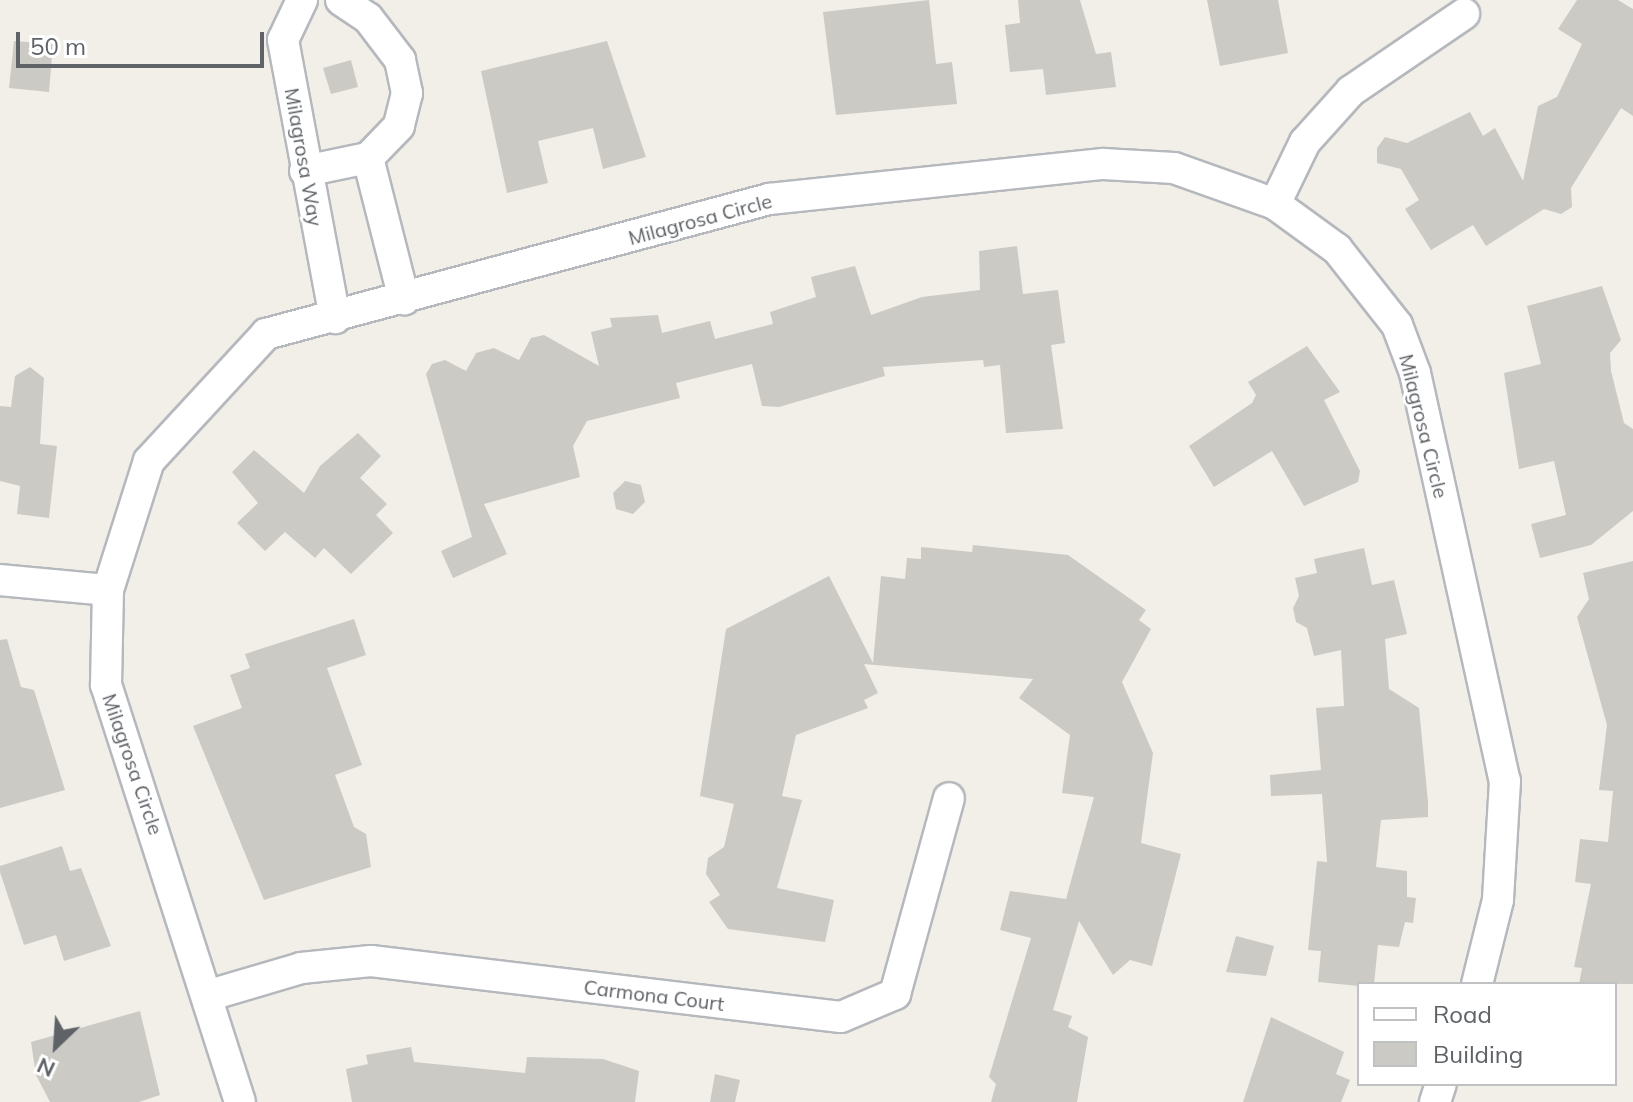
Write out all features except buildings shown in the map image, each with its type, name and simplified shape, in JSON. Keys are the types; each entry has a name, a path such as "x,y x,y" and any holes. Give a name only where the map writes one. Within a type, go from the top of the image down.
{"street":[{"name":"Milagrosa Way","path":"302,0 283,40 305,171 335,318"},
{"path":"305,171 368,158 399,126 407,93 400,60 368,18 341,0"},
{"path":"1275,204 1305,142 1351,91 1464,14"},
{"path":"368,158 404,299"},
{"name":"Milagrosa Circle","path":"240,1102 210,995 106,685 108,590 149,461 266,334 798,196 1139,164 1209,177 1275,204 1363,277 1397,325 1415,373 1505,781 1498,900 1478,982"},
{"path":"0,580 108,590"},
{"name":"Carmona Court","path":"210,995 301,968 371,961 841,1017 895,994 949,798"}]}
